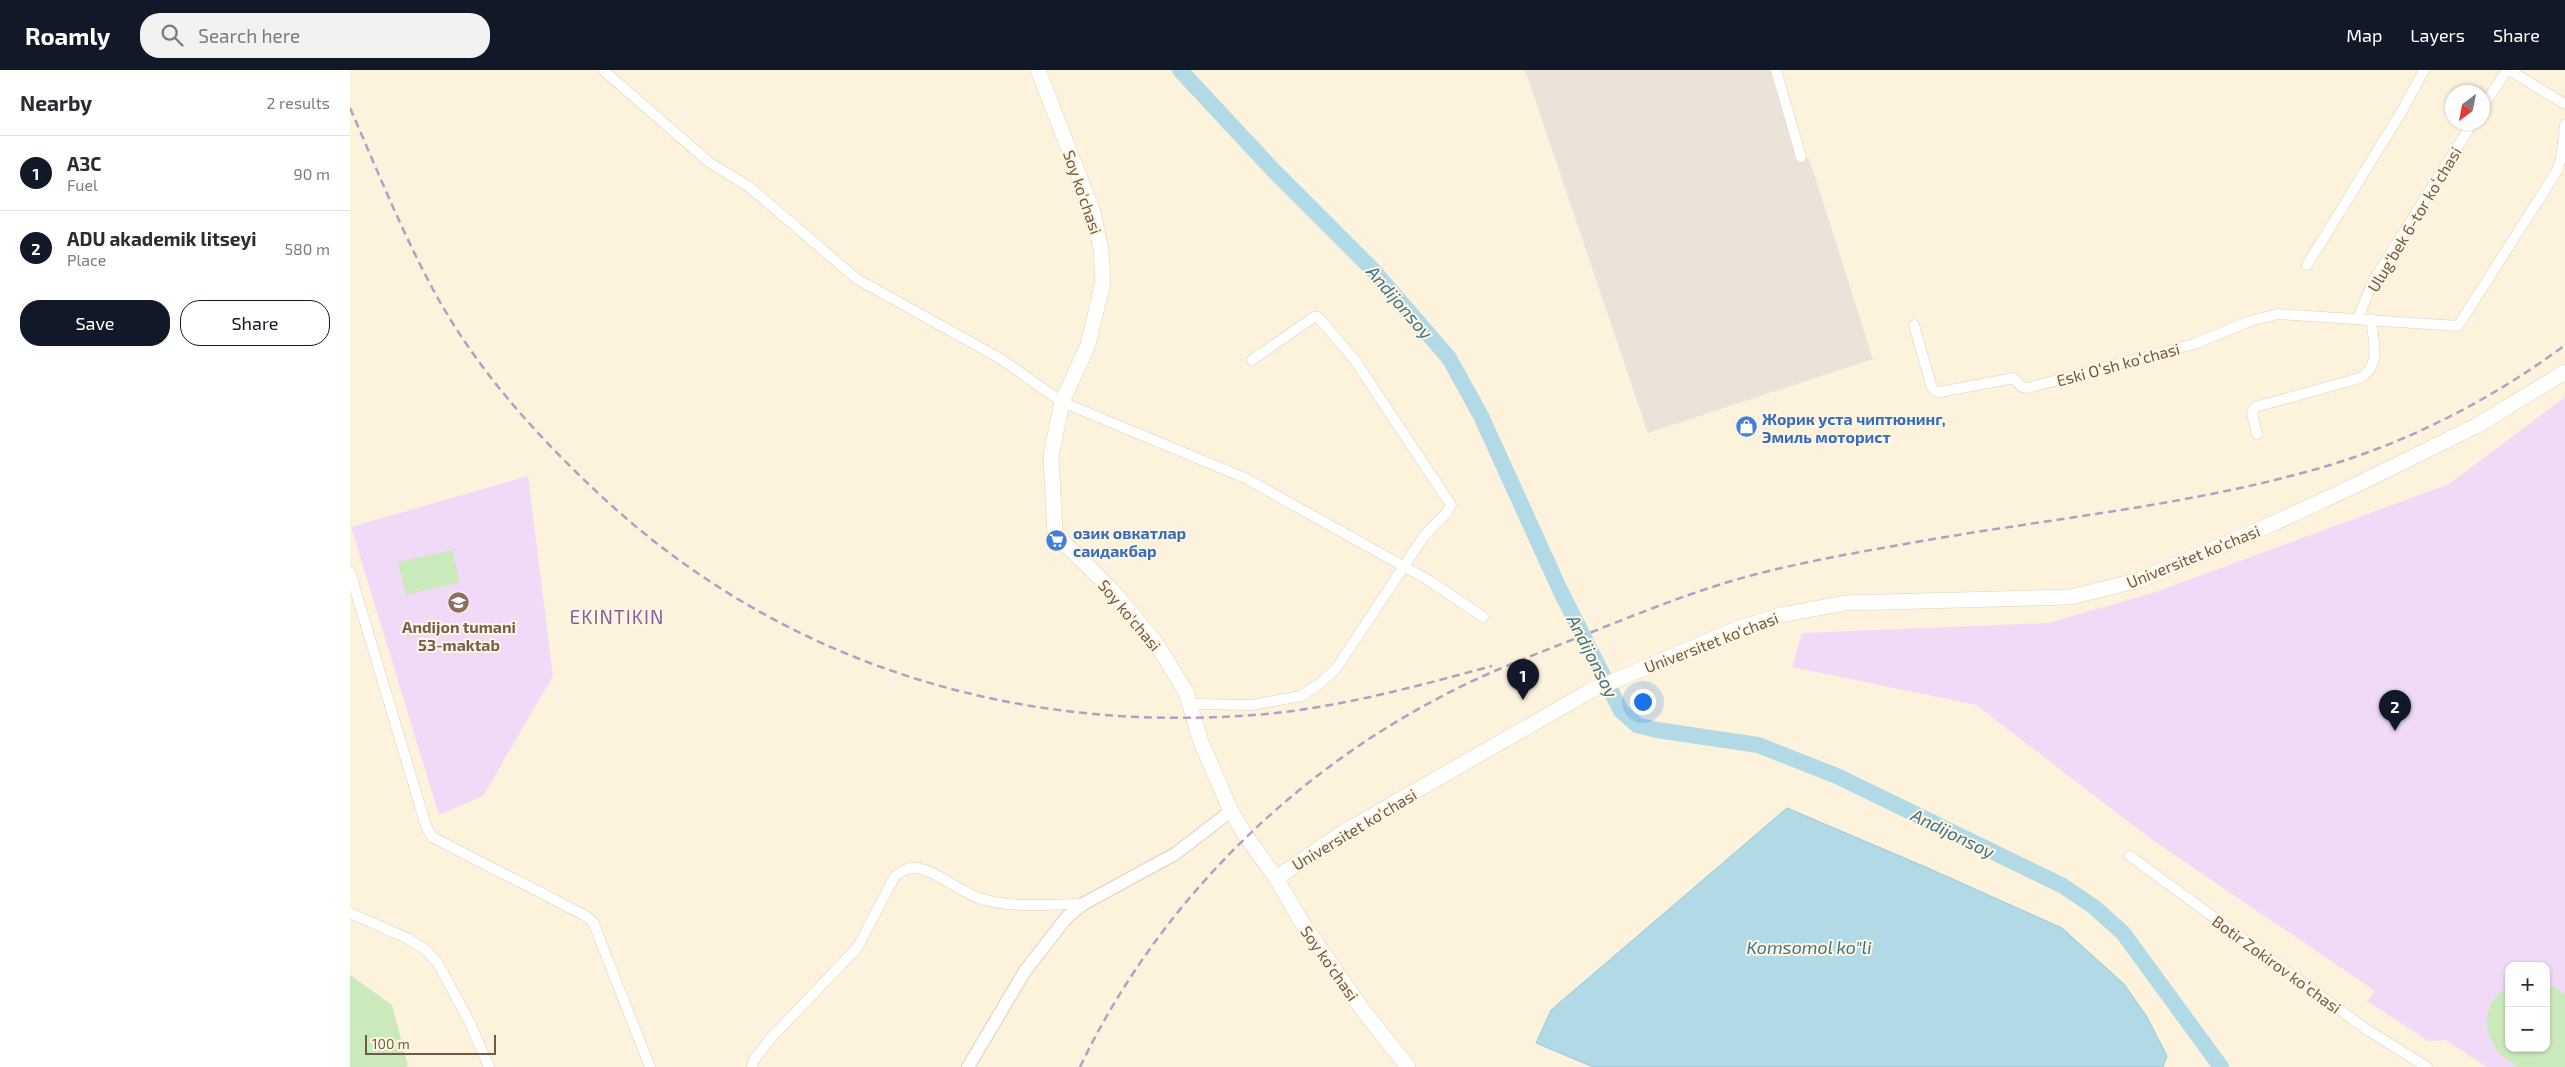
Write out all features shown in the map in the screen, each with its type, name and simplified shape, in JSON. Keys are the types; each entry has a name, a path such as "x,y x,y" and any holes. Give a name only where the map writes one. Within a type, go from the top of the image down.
{"main road":[{"name":"Soy ko'chasi","path":"1038,70 1093,212 1101,249 1103,282 1097,314 1088,344 1062,402 1051,456 1055,534 1112,590 1156,643 1191,704 1201,742 1231,811 1276,878 1301,921 1362,1009 1408,1067"},
{"name":"Universitet kо‘chasi","path":"1276,878 1344,832 1590,691 1737,629 1781,615 1845,603 2070,598 2140,580 2272,524 2356,485 2476,426 2565,372"}],"street":[{"path":"602,70 710,163 748,186 857,279 1001,359 1062,402 1245,478 1405,567 1483,617"},
{"path":"1776,70 1802,157"},
{"path":"2307,265 2402,111 2424,70"},
{"path":"2490,96 2508,70 2565,104"},
{"name":"Eski Oʻsh koʻchasi","path":"1914,325 1931,385 1940,392 2014,378 2022,387 2028,388 2194,344 2264,316 2278,314 2458,326 2557,171 2561,158 2565,125"},
{"name":"Ulug‘bek 6-tor koʻchasi","path":"2358,318 2372,283 2468,130"},
{"path":"1191,704 1252,705 1300,696 1319,684 1336,669 1424,536 1448,511 1450,505 1354,359 1323,321 1314,317 1252,360"},
{"path":"2257,434 2252,413 2255,408 2360,378 2368,373 2375,358 2371,319"},
{"path":"350,572 426,826 432,837 586,916 593,922 650,1067"},
{"path":"968,1067 1030,964 1049,938 1083,904 1175,854 1231,811"},
{"name":"Botir Zokirov koʻchasi","path":"2130,856 2366,1029 2427,1067"},
{"path":"752,1067 754,1060 770,1039 857,948 895,876 906,869 916,868 927,871 980,898 1019,903 1083,904"},
{"path":"350,913 409,939 427,951 439,966 470,1023 489,1067"}],"shaded area":[{"path":"1525,70 1775,70 1802,159 1809,158 1873,359 1648,433"},
{"path":"2565,397 2565,1067 2487,1067 2445,1040 2428,1041 2367,1001 2375,991 2151,839 1976,705 1792,667 1802,633 2048,623 2153,593 2449,484"},
{"name":"Andijon tumani 53-maktab","path":"528,476 553,676 483,796 439,815 351,527"}],"green space":[{"path":"452,550 460,582 406,595 398,562"},
{"path":"350,975 392,1005 408,1065 406,1067 350,1067"},
{"path":"2550,985 2565,994 2565,1067 2518,1067 2500,1054 2493,1044 2487,1023 2488,1012 2492,1002 2505,989 2505,1052 2550,1052"}],"water":[{"name":"Komsomol ko\"li","path":"1787,808 2062,928 2124,984 2147,1017 2167,1056 2163,1067 1593,1067 1536,1043 1551,1010"}],"waterway":[{"name":"Andijonsoy","path":"1180,70 1274,171 1372,269 1449,358 1481,416 1560,590 1621,711 1637,725 1657,730 1758,745 1837,776 2063,886 2094,907 2123,933 2221,1067"}],"railway":[{"path":"350,108 404,231 440,302 456,329 493,380 533,428 599,494 671,554 748,605 828,646 913,678 1000,700 1090,714 1182,718 1276,713 1330,705 1358,700 1492,666"},
{"path":"1080,1067 1110,1010 1145,956 1184,904 1227,856 1274,812 1324,771 1377,734 1467,683 1520,660 1663,604 1753,575 1886,547 2217,493 2353,458 2417,432 2479,401 2565,345"}],"place":[{"name":"Жорик уста чиптюнинг, Эмиль моторист","path":"1746,427"},
{"name":"озик овкатлар саидакбар","path":"1057,541"},
{"name":"Andijon tumani 53-maktab","path":"459,602"},
{"name":"АЗС","path":"1523,700"},
{"name":"ADU akademik litseyi","path":"2395,731"}],"district":[{"name":"EKINTIKIN","path":"617,616"}]}
